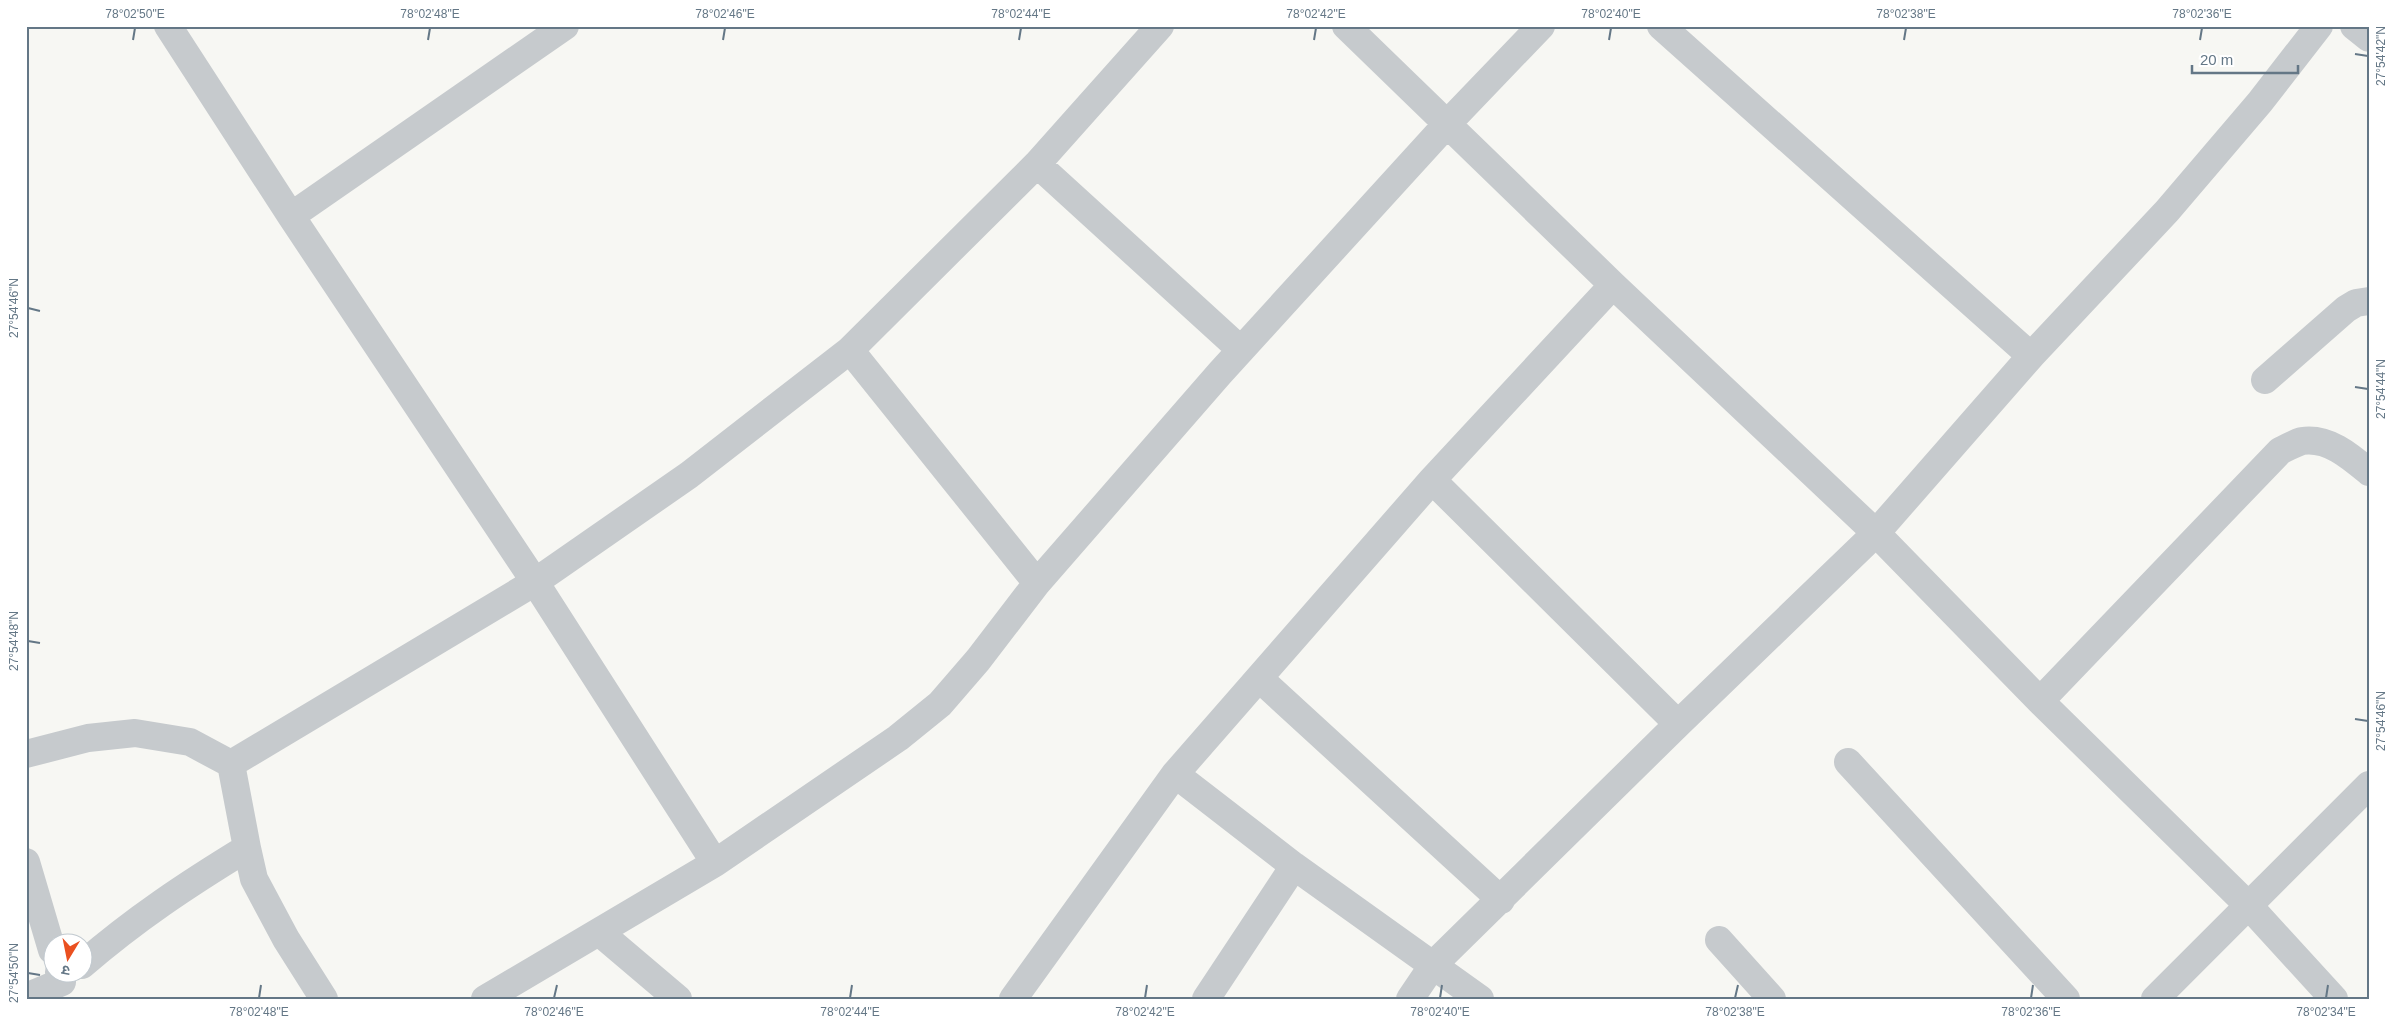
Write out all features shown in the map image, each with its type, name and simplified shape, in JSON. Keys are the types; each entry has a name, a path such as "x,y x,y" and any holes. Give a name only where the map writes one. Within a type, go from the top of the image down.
{"street":[{"path":"168,26 291,216 535,582 715,863"},
{"path":"291,216 565,26"},
{"path":"231,764 535,582 688,475 850,350 1037,164 1160,26"},
{"path":"1346,26 1613,285 1876,533 2040,701 2249,906 2334,999"},
{"path":"485,999 715,863 898,738 940,704 978,660 1037,583 1241,350 1447,124 1541,26"},
{"path":"1661,26 2031,356"},
{"path":"1410,999 1433,965 1876,533 2031,356 2167,211 2260,102 2319,26"},
{"path":"2354,26 2369,38"},
{"path":"1037,164 1241,350"},
{"path":"1012,999 1175,774 1432,480 1613,285"},
{"path":"2265,380 2346,309 2356,303 2369,301"},
{"path":"850,350 1037,583"},
{"path":"2040,701 2280,452 2301,442 2325,443 2349,455 2369,472"},
{"path":"1432,480 1678,724"},
{"path":"1260,679 1501,900"},
{"path":"26,754 88,738 135,733 190,742 231,764"},
{"path":"1848,762 2066,999"},
{"path":"231,764 247,848 259,887 286,939 324,999"},
{"path":"1175,774 1294,866 1480,999"},
{"path":"2155,999 2369,785"},
{"path":"92,956 123,929 183,886 247,848"},
{"path":"26,862 47,932"},
{"path":"1206,999 1294,866"},
{"path":"600,932 678,999"},
{"path":"1719,940 1772,999"},
{"path":"26,997 66,982"}]}
